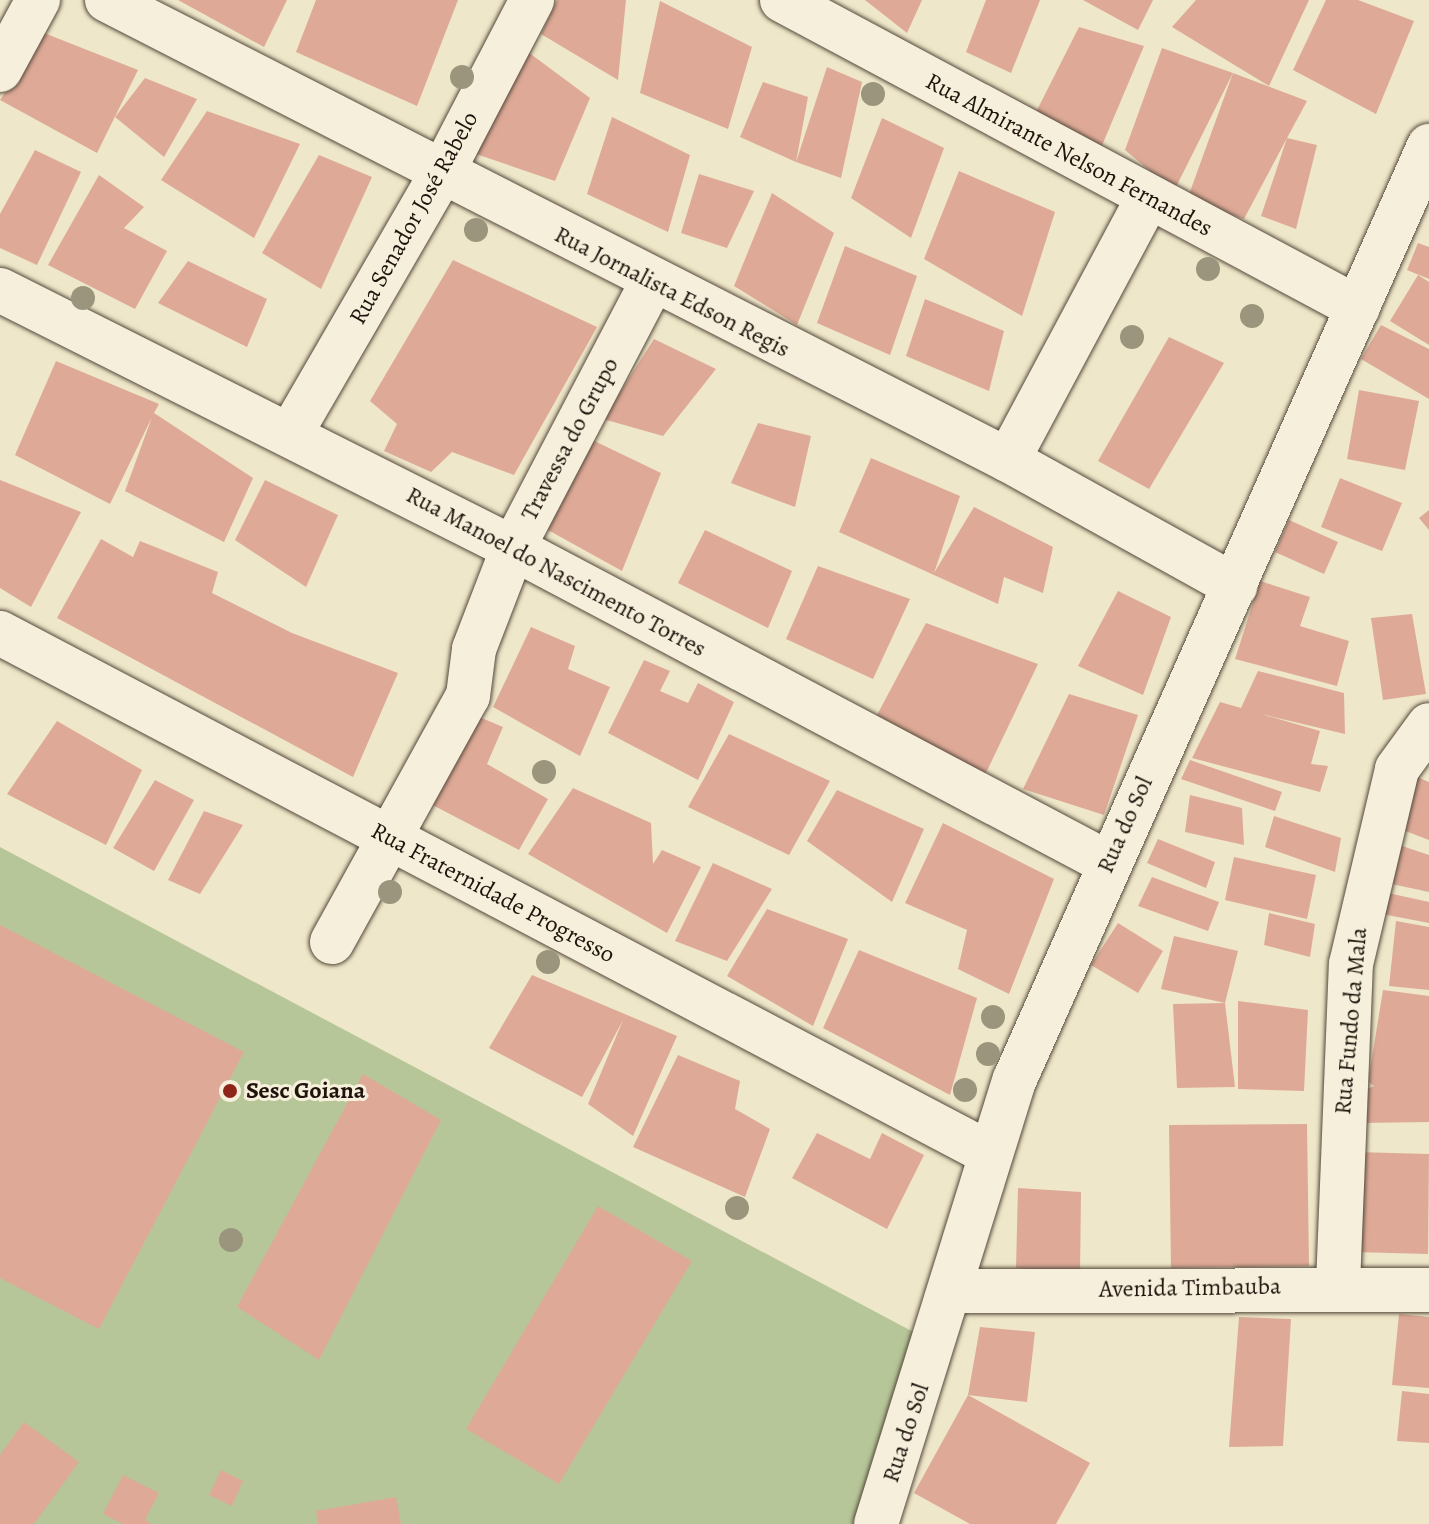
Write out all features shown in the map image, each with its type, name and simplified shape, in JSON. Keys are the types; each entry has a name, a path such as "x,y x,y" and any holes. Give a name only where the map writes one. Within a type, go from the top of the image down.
{"street":[{"path":"0,70 38,0"},
{"name":"Rua Jornalista Edson Regis","path":"107,0 651,284 1008,460 1235,586"},
{"name":"Rua Senador José Rabelo","path":"291,433 442,173 532,0"},
{"name":"Rua Almirante Nelson Fernandes","path":"782,0 1358,308"},
{"name":"Rua do Sol","path":"876,1524 952,1291 987,1152 1108,863 1235,586 1429,146"},
{"path":"1008,460 1148,198"},
{"name":"Travessa do Grupo","path":"332,942 468,696 474,649 513,548 651,284"},
{"name":"Rua Manoel do Nascimento Torres","path":"0,290 291,433 1108,863"},
{"name":"Rua Fraternidade Progresso","path":"0,633 987,1152"},
{"name":"Rua Fundo da Mala","path":"1338,1285 1351,964 1393,782 1429,725"},
{"name":"Avenida Timbauba","path":"952,1291 1338,1285 1429,1290"}],"green space":[{"name":"Sesc Goiana","path":"0,847 921,1336 855,1524 0,1524"}],"building":[{"path":"178,0 287,0 264,47"},
{"path":"316,0 458,0 417,106 296,52"},
{"path":"557,0 626,0 618,80 541,34"},
{"path":"865,0 922,0 907,33"},
{"path":"986,0 1040,0 1011,73 966,52"},
{"path":"1083,0 1153,0 1138,30"},
{"path":"1196,0 1309,0 1269,86 1172,27"},
{"path":"1326,0 1358,0 1414,21 1376,114 1293,70"},
{"path":"660,1 752,47 728,129 640,93"},
{"path":"1079,27 1144,46 1098,155 1034,116"},
{"path":"44,33 138,70 97,153 0,100"},
{"path":"1162,48 1233,73 1174,191 1125,150"},
{"path":"528,52 590,98 555,181 476,154"},
{"path":"827,67 862,82 841,178 796,162"},
{"path":"1233,73 1307,101 1244,219 1187,200"},
{"path":"145,78 197,99 164,157 115,117"},
{"path":"763,82 808,97 796,162 740,137"},
{"path":"207,111 300,144 254,238 161,180"},
{"path":"612,117 690,155 668,232 587,194"},
{"path":"882,118 944,148 911,238 851,198"},
{"path":"1287,138 1317,145 1296,229 1261,216"},
{"path":"35,150 81,172 37,265 0,248 0,214"},
{"path":"319,155 372,177 321,289 262,253"},
{"path":"959,171 1055,212 1022,316 924,259"},
{"path":"699,174 754,191 727,248 681,233"},
{"path":"99,175 144,207 124,228 167,251 135,309 48,265"},
{"path":"772,193 834,233 797,325 734,286"},
{"path":"1418,243 1429,247 1429,279 1407,270"},
{"path":"845,246 917,276 890,355 817,323"},
{"path":"453,260 597,327 514,475 452,452 431,472 384,451 397,424 370,401"},
{"path":"188,261 267,299 247,347 158,303"},
{"path":"1418,275 1429,282 1429,345 1390,321"},
{"path":"925,299 1004,331 989,391 906,356"},
{"path":"1381,325 1429,349 1429,399 1361,359"},
{"path":"1169,337 1224,363 1149,489 1098,461"},
{"path":"654,339 716,369 663,436 603,419"},
{"path":"56,361 159,404 154,413 253,478 224,542 125,491 152,417 110,504 15,455"},
{"path":"1359,390 1419,401 1405,470 1347,459"},
{"path":"758,423 811,436 795,507 731,483"},
{"path":"584,436 661,473 622,571 548,530"},
{"path":"871,458 960,496 934,573 974,507 1053,547 1043,593 1004,577 998,604 839,532"},
{"path":"1340,478 1402,503 1382,551 1321,527"},
{"path":"0,480 81,512 31,607 0,588"},
{"path":"265,480 338,515 306,587 235,540"},
{"path":"1429,510 1429,530 1419,518"},
{"path":"1289,520 1338,542 1324,574 1275,552"},
{"path":"705,530 792,571 768,628 678,583"},
{"path":"101,539 133,557 140,541 218,572 212,593 292,633 398,673 353,777 57,618"},
{"path":"818,566 910,599 873,679 786,639"},
{"path":"1260,581 1310,597 1300,626 1349,641 1337,686 1235,659"},
{"path":"1118,591 1171,617 1143,695 1078,666"},
{"path":"1412,614 1426,694 1383,700 1371,618"},
{"path":"926,623 1038,664 985,775 877,715"},
{"path":"531,627 575,646 568,669 610,687 580,756 493,707"},
{"path":"644,660 670,671 660,691 688,703 698,683 734,702 698,780 608,733"},
{"path":"1258,671 1344,693 1345,734 1261,714 1320,731 1311,764 1328,766 1320,792 1192,758 1220,702 1241,708"},
{"path":"1069,694 1138,715 1104,815 1023,789"},
{"path":"470,713 503,727 487,764 548,799 519,850 419,798"},
{"path":"57,721 142,770 106,845 7,794"},
{"path":"729,734 830,781 789,855 688,807"},
{"path":"1190,760 1282,792 1275,811 1181,779"},
{"path":"1417,777 1429,782 1429,840 1395,827"},
{"path":"155,780 194,800 154,871 113,848"},
{"path":"573,788 651,823 653,864 662,850 701,867 667,933 528,854"},
{"path":"837,790 924,829 892,902 807,841"},
{"path":"1190,795 1242,808 1244,845 1185,832"},
{"path":"204,811 243,825 200,894 168,880"},
{"path":"1274,816 1341,838 1335,872 1265,847"},
{"path":"943,823 1054,879 1009,994 958,969 967,930 905,903"},
{"path":"1158,839 1215,862 1206,888 1147,863"},
{"path":"1396,844 1429,855 1429,892 1387,883"},
{"path":"1234,857 1316,875 1307,919 1225,900"},
{"path":"713,863 772,889 727,961 675,941"},
{"path":"1152,877 1219,902 1208,931 1138,906"},
{"path":"1388,893 1429,902 1429,923 1382,914"},
{"path":"767,909 848,939 813,1026 727,976"},
{"path":"1269,913 1315,924 1310,957 1264,945"},
{"path":"1396,921 1429,927 1429,990 1389,986"},
{"path":"1118,923 1163,951 1138,993 1091,965"},
{"path":"0,925 244,1052 99,1329 0,1278"},
{"path":"1174,936 1238,951 1225,1003 1161,989"},
{"path":"859,950 977,998 950,1095 823,1028"},
{"path":"532,975 677,1036 633,1136 588,1104 623,1020 582,1097 489,1048"},
{"path":"1383,990 1429,996 1429,1122 1359,1123 1363,1091 1374,1086 1368,1082"},
{"path":"1238,1001 1308,1010 1304,1091 1238,1089"},
{"path":"1225,1003 1235,1087 1177,1088 1173,1004"},
{"path":"678,1055 740,1081 735,1109 770,1129 745,1197 633,1147"},
{"path":"363,1074 441,1120 319,1360 237,1307"},
{"path":"1307,1124 1309,1266 1171,1268 1169,1125"},
{"path":"817,1133 870,1159 882,1133 924,1155 887,1229 792,1178"},
{"path":"1355,1152 1429,1154 1428,1254 1353,1252"},
{"path":"1018,1188 1081,1192 1080,1275 1016,1268"},
{"path":"598,1206 692,1261 559,1484 466,1429"},
{"path":"1399,1314 1429,1317 1429,1388 1392,1385"},
{"path":"1239,1317 1291,1319 1283,1446 1229,1447"},
{"path":"980,1327 1035,1332 1027,1402 968,1395"},
{"path":"1402,1391 1429,1394 1429,1443 1397,1441"},
{"path":"968,1395 1090,1463 1056,1524 970,1524 914,1493"},
{"path":"24,1422 79,1462 34,1524 0,1524 0,1455"},
{"path":"221,1470 243,1481 232,1506 209,1495"},
{"path":"123,1475 159,1493 145,1520 152,1524 123,1524 103,1514"},
{"path":"396,1497 401,1524 318,1524 316,1511"}],"place":[{"name":"Sesc Goiana","path":"230,1091"}]}
